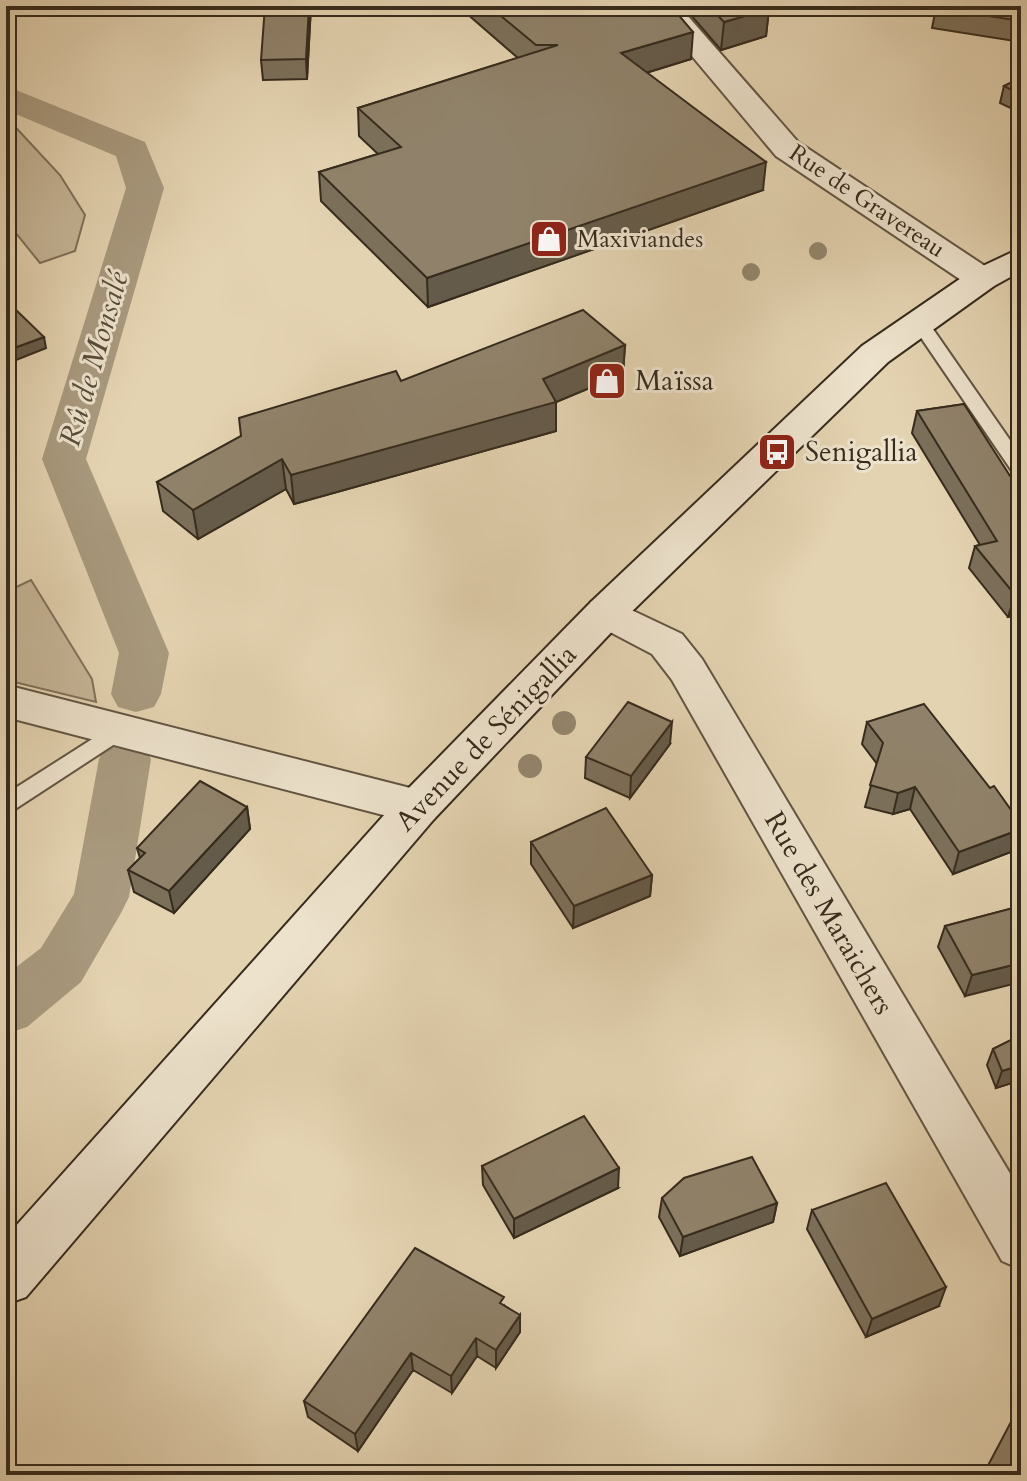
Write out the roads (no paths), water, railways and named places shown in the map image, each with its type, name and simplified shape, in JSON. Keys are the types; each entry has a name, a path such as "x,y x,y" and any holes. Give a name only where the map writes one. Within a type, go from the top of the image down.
{"street":[{"name":"Rue de Gravereau","path":"674,8 787,149 982,279"},
{"name":"Avenue de Sénigallia","path":"6,1278 418,807 606,612 875,354 923,328 982,279 1021,258"},
{"path":"923,328 958,319 1021,279"},
{"name":"Rue des Maraichers","path":"606,612 667,644 687,670 1021,1243"},
{"path":"6,701 418,807"}],"lane":[{"path":"923,328 1021,470"},
{"path":"6,806 139,735"}],"waterway":[{"name":"Rû de Monsalé","path":"6,97 132,150 145,188 64,459 144,653 136,694"},
{"name":"Rû de Monsalé","path":"6,1009 61,965 101,897 125,759"}],"place":[{"name":"Maxiviandes","path":"549,239"},
{"name":"Maïssa","path":"607,381"},
{"name":"Senigallia","path":"777,452"}]}
